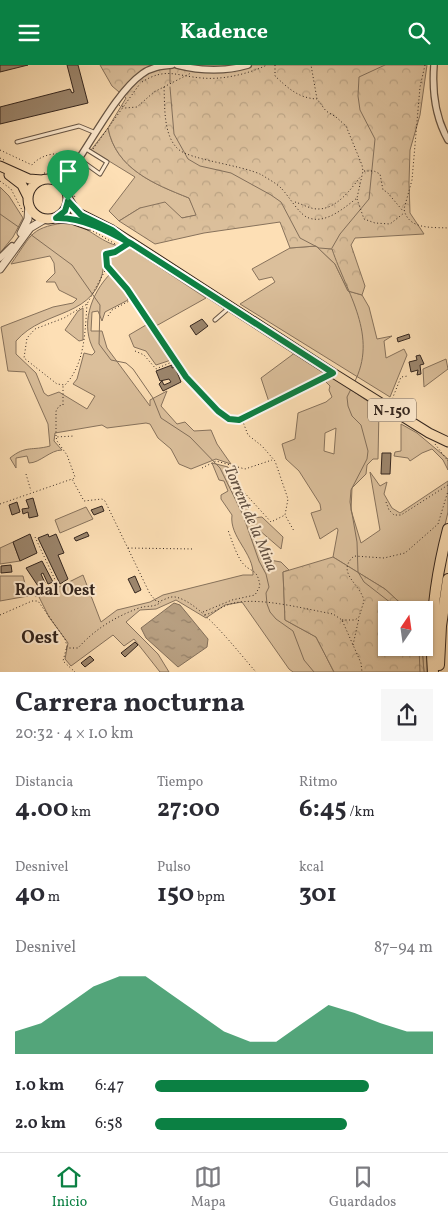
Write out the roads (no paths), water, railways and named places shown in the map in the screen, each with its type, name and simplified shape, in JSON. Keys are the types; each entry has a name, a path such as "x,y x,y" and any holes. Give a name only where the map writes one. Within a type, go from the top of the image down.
{"highway":[{"path":"433,672 434,607 440,561 448,529"},
{"path":"439,672 441,626 448,579"}],"main road":[{"name":"N-150","path":"4,164 29,179 49,177 60,183 71,198 76,212 112,230 124,243"},
{"path":"0,171 19,183 34,213 46,219"},
{"path":"29,201 34,185 49,177"},
{"path":"56,218 65,211 71,198"},
{"name":"N-150","path":"46,219 56,218 81,221 124,243 389,407 448,448"},
{"name":"N-150","path":"431,435 448,442"}],"street":[{"path":"49,177 65,175 74,160 88,151 96,134 127,88 142,73 159,66 172,65"},
{"path":"177,65 196,70 220,70 248,65"},
{"path":"434,65 436,106 441,127 448,140"},
{"path":"71,198 69,178 74,160"},
{"path":"0,263 22,232 28,219 29,201"},
{"path":"0,269 30,228 46,219"},
{"path":"0,258 12,246"}],"lane":[{"path":"17,142 79,126 96,134"},
{"path":"74,160 100,174 107,162 88,151"},
{"path":"215,320 230,307"}],"water":[{"path":"174,603 180,605 208,639 207,647 178,667 146,638 141,628"}],"waterway":[{"path":"332,248 340,234 369,199 375,139 360,110 358,96 359,77 385,65"},
{"path":"170,68 170,83"},
{"path":"170,87 174,134 188,159 200,166 231,173 271,195 281,202 300,238 319,248 332,249 358,315 362,332 361,366 354,383"},
{"name":"Torrent de la Mina","path":"0,214 20,228"},
{"name":"Torrent de la Mina","path":"30,234 72,265 100,305 99,344 111,360 126,363 133,369 153,398 161,418 190,437 220,468 243,515 259,561 266,574 269,587 266,593 267,604 270,612 276,619 293,631 304,660 314,672"},
{"path":"351,389 347,397 348,406 352,416 361,425 368,451 367,459 351,490 350,502 357,542 358,572 364,582 388,601"},
{"path":"419,656 420,672"}],"district":[{"name":"Rodal Oest","path":"55,589"},
{"name":"Oest","path":"40,637"}]}
